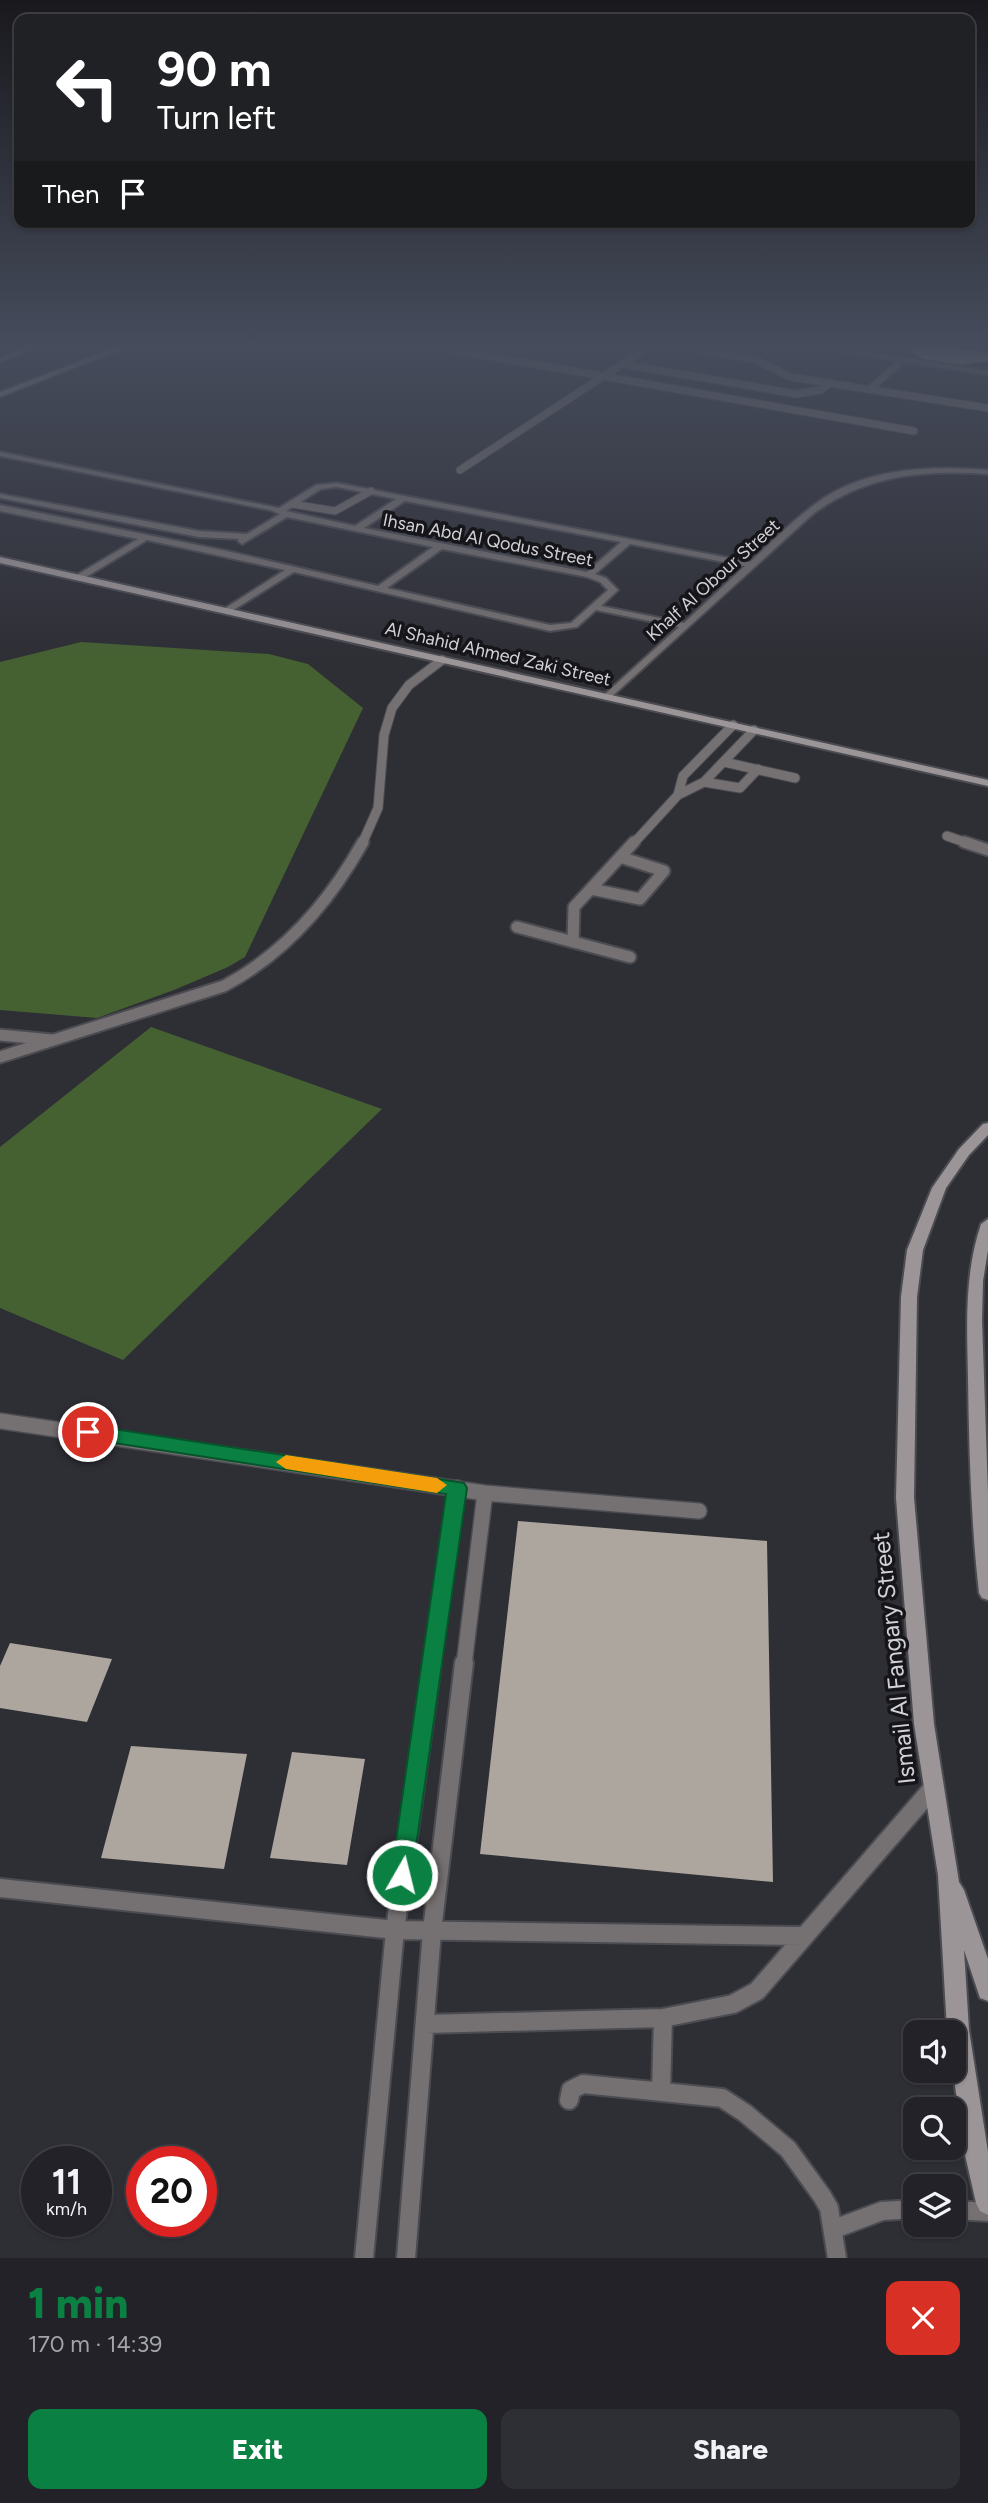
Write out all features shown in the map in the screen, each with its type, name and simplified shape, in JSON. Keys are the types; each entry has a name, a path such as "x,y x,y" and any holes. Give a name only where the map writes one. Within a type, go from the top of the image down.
{"street":[{"name":"Ihsan Abd Al Qodus Street","path":"0,454 589,575 603,580 613,590 595,607"},
{"name":"Khalf Al Obour Street","path":"608,697 823,502 845,490 883,477 931,471 988,472"},
{"name":"Khalf Al Obour Street","path":"883,477 988,480"},
{"path":"222,553 292,504 326,485 405,497 752,565"},
{"path":"0,496 200,534 248,537"},
{"path":"356,529 405,497"},
{"path":"0,508 222,553 550,628 574,625 595,607 686,626"},
{"path":"78,578 147,537"},
{"path":"589,575 628,541"},
{"path":"380,589 440,546"},
{"name":"Al Shahid Ahmed Zaki Street","path":"0,560 988,783"},
{"path":"228,611 293,569"},
{"name":"Ismail Al Fangary Street","path":"988,1127 951,1169 930,1208 915,1250 909,1297 905,1497 913,1616 932,1789 948,1875 958,2030 975,2146 988,2203"},
{"path":"988,1224 981,1244 974,1286 982,1386 978,1506 988,1593"},
{"path":"948,1875 988,1991"}],"lane":[{"path":"460,470 490,450"},
{"path":"292,504 335,511 371,491"},
{"path":"0,1057 60,1041 224,986 258,967 286,944 368,837 378,809 385,723 393,702 417,678 442,660"},
{"path":"678,795 683,776 733,725"},
{"path":"573,942 576,931 572,911 678,795 704,782 754,730"},
{"path":"724,762 795,778"},
{"path":"704,782 740,788 758,769"},
{"path":"947,836 988,850"},
{"path":"591,889 640,899 664,871 620,857"},
{"path":"517,927 630,957"},
{"path":"0,1035 60,1041"},
{"path":"0,1421 35,1424 485,1493 699,1511"},
{"path":"364,2258 395,1930 457,1488"},
{"path":"405,2258 432,1931 485,1493"},
{"path":"425,2024 663,2018 733,2004 757,1992 932,1789"},
{"path":"0,1888 395,1930 803,1936"},
{"path":"661,2092 663,2018"},
{"path":"569,2100 571,2090 583,2084 722,2098 745,2113 788,2149 806,2172 829,2208 837,2258"},
{"path":"834,2229 881,2211 903,2210"},
{"path":"966,2211 988,2212"}],"green space":[{"path":"81,642 269,654 308,664 363,708 245,957 174,990 97,1018 0,1010 0,662"},
{"path":"151,1027 382,1109 123,1360 0,1308 0,1147"}],"building":[{"path":"518,1521 767,1541 773,1882 480,1854"},
{"path":"10,1643 112,1659 87,1722 0,1708 0,1666"},
{"path":"131,1746 247,1754 224,1869 101,1858"},
{"path":"292,1752 365,1759 347,1865 270,1858"}],"slow traffic":[{"path":"286,1462 437,1485"}],"route":[{"path":"88,1432 457,1488 402,1875"}]}
